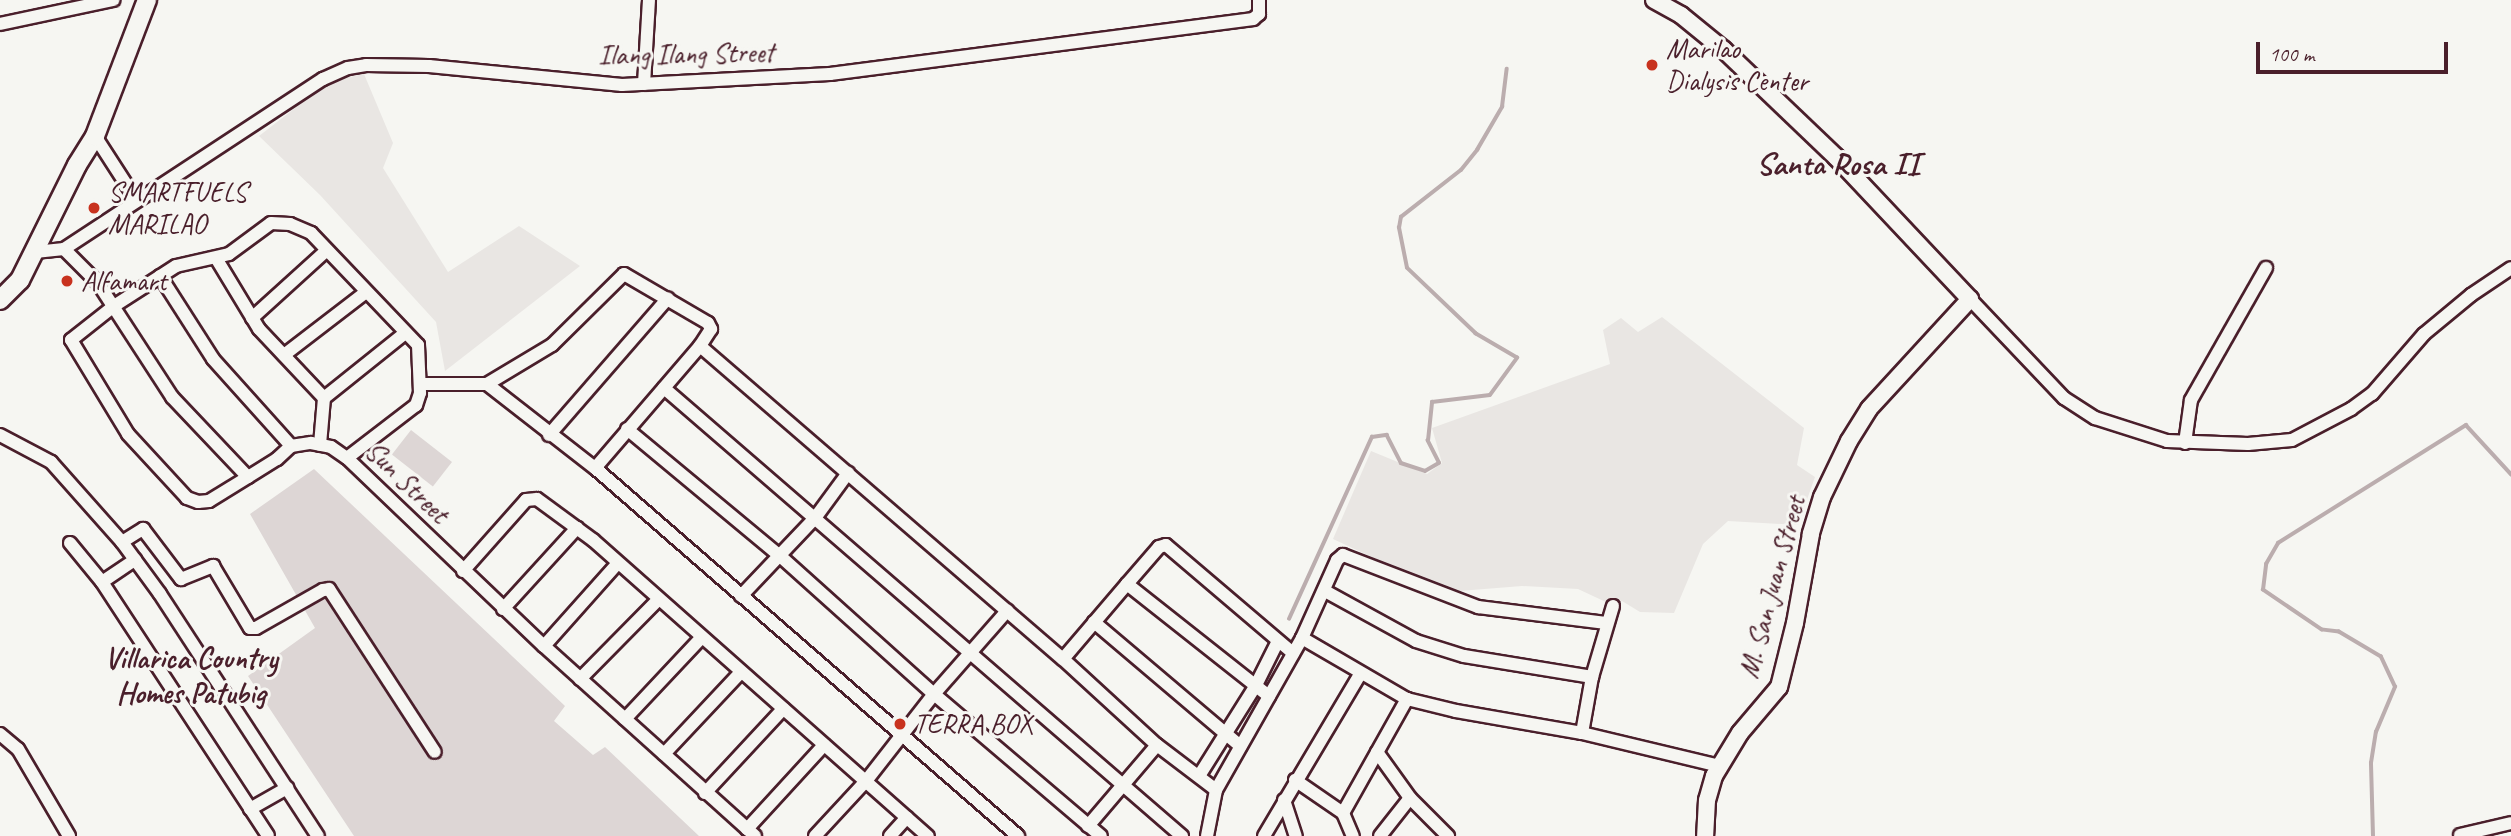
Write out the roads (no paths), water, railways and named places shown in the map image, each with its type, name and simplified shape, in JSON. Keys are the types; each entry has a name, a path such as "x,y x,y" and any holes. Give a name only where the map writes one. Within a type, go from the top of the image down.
{"main road":[{"path":"0,300 20,280 94,136 146,0"}],"street":[{"path":"0,24 113,0"},
{"path":"645,84 649,0"},
{"name":"Ilang Ilang Street","path":"64,249 323,79 348,68 366,65 429,66 622,85 830,75 1253,19 1259,14 1259,0"},
{"path":"1654,0 1681,15 1724,50 1836,157 2064,398 2095,418 2167,441 2185,443 2292,440 2324,425 2372,394 2424,334 2471,295 2511,268"},
{"path":"94,136 137,201"},
{"path":"160,276 213,359 291,446 209,501 198,502 187,498 128,434 71,340 114,306 160,276 176,266 229,254 271,223 290,224 311,233 418,345 420,384 416,405 347,458"},
{"path":"35,252 64,249 98,284 172,397 248,477"},
{"path":"252,318 327,250"},
{"path":"216,258 252,318 324,398"},
{"path":"2185,443 2191,400 2266,268"},
{"path":"420,384 487,384 552,345 624,274 668,298 710,326 699,346 595,468"},
{"path":"284,355 366,292"},
{"path":"549,435 668,298"},
{"name":"M. San Juan Street","path":"1705,836 1707,800 1719,766 1740,733 1779,687 1795,623 1811,534 1822,496 1849,441 1869,409 1970,299"},
{"path":"320,445 324,398 405,333"},
{"path":"699,346 1063,659 1157,746 1216,790"},
{"path":"487,384 549,435 595,468 1018,836"},
{"path":"664,388 1182,836"},
{"path":"627,429 779,555 934,694 1101,836"},
{"path":"0,435 51,462 122,542 318,836"},
{"name":"Sun Street","path":"291,446 331,447 347,458 544,646 751,832"},
{"path":"741,596 815,518 848,473"},
{"path":"463,570 526,500 537,499 618,563 928,836"},
{"path":"503,608 577,528"},
{"path":"122,542 143,529 181,579 213,566 248,626 253,629 329,589 435,752"},
{"path":"70,543 102,582 268,836"},
{"path":"1063,659 1159,547 1166,545 1293,653"},
{"path":"1207,836 1216,790 1301,638 1325,592 1337,560 1343,555 1478,607 1606,623"},
{"path":"102,582 135,560"},
{"path":"544,646 618,563"},
{"path":"1127,584 1269,696"},
{"path":"1325,592 1416,641 1464,656 1592,677"},
{"path":"580,679 659,599"},
{"path":"1582,733 1592,677 1606,623 1614,606"},
{"path":"815,836 866,781 934,694 1007,611"},
{"path":"1094,622 1240,746"},
{"path":"625,719 702,637"},
{"path":"1301,638 1407,699 1442,709 1582,733 1719,766"},
{"path":"1199,776 1256,685 1278,641"},
{"path":"664,754 741,672"},
{"path":"1264,836 1360,674"},
{"path":"1343,813 1407,699"},
{"path":"705,793 783,709"},
{"path":"0,734 18,749 69,836"},
{"path":"751,832 824,745"},
{"path":"1088,826 1157,746"},
{"path":"1377,752 1410,798 1443,835"},
{"path":"1296,780 1343,813 1353,836"},
{"path":"250,809 287,788"},
{"path":"1380,836 1410,798"},
{"path":"1284,800 1296,836"},
{"path":"890,836 907,817"},
{"path":"2460,835 2511,823"}],"waterway":[{"path":"1289,619 1372,437 1387,435 1401,463 1425,471 1439,463 1428,441 1432,402 1490,395 1517,358 1476,334 1407,268 1399,228 1401,217 1461,170 1477,150 1502,107 1507,69"},
{"path":"2373,836 2371,763 2376,732 2395,687 2381,657 2339,632 2322,630 2263,590 2266,564 2278,543 2466,425 2511,474"}],"place":[{"name":"Marilao Dialysis Center","path":"1652,65"},
{"name":"SMARTFUELS MARILAO","path":"94,208"},
{"name":"Alfamart","path":"67,281"},
{"name":"TERRA BOX","path":"900,724"}],"district":[{"name":"Santa Rosa II","path":"1838,164"},
{"name":"Villarica Country Homes Patubig","path":"191,675"}]}
